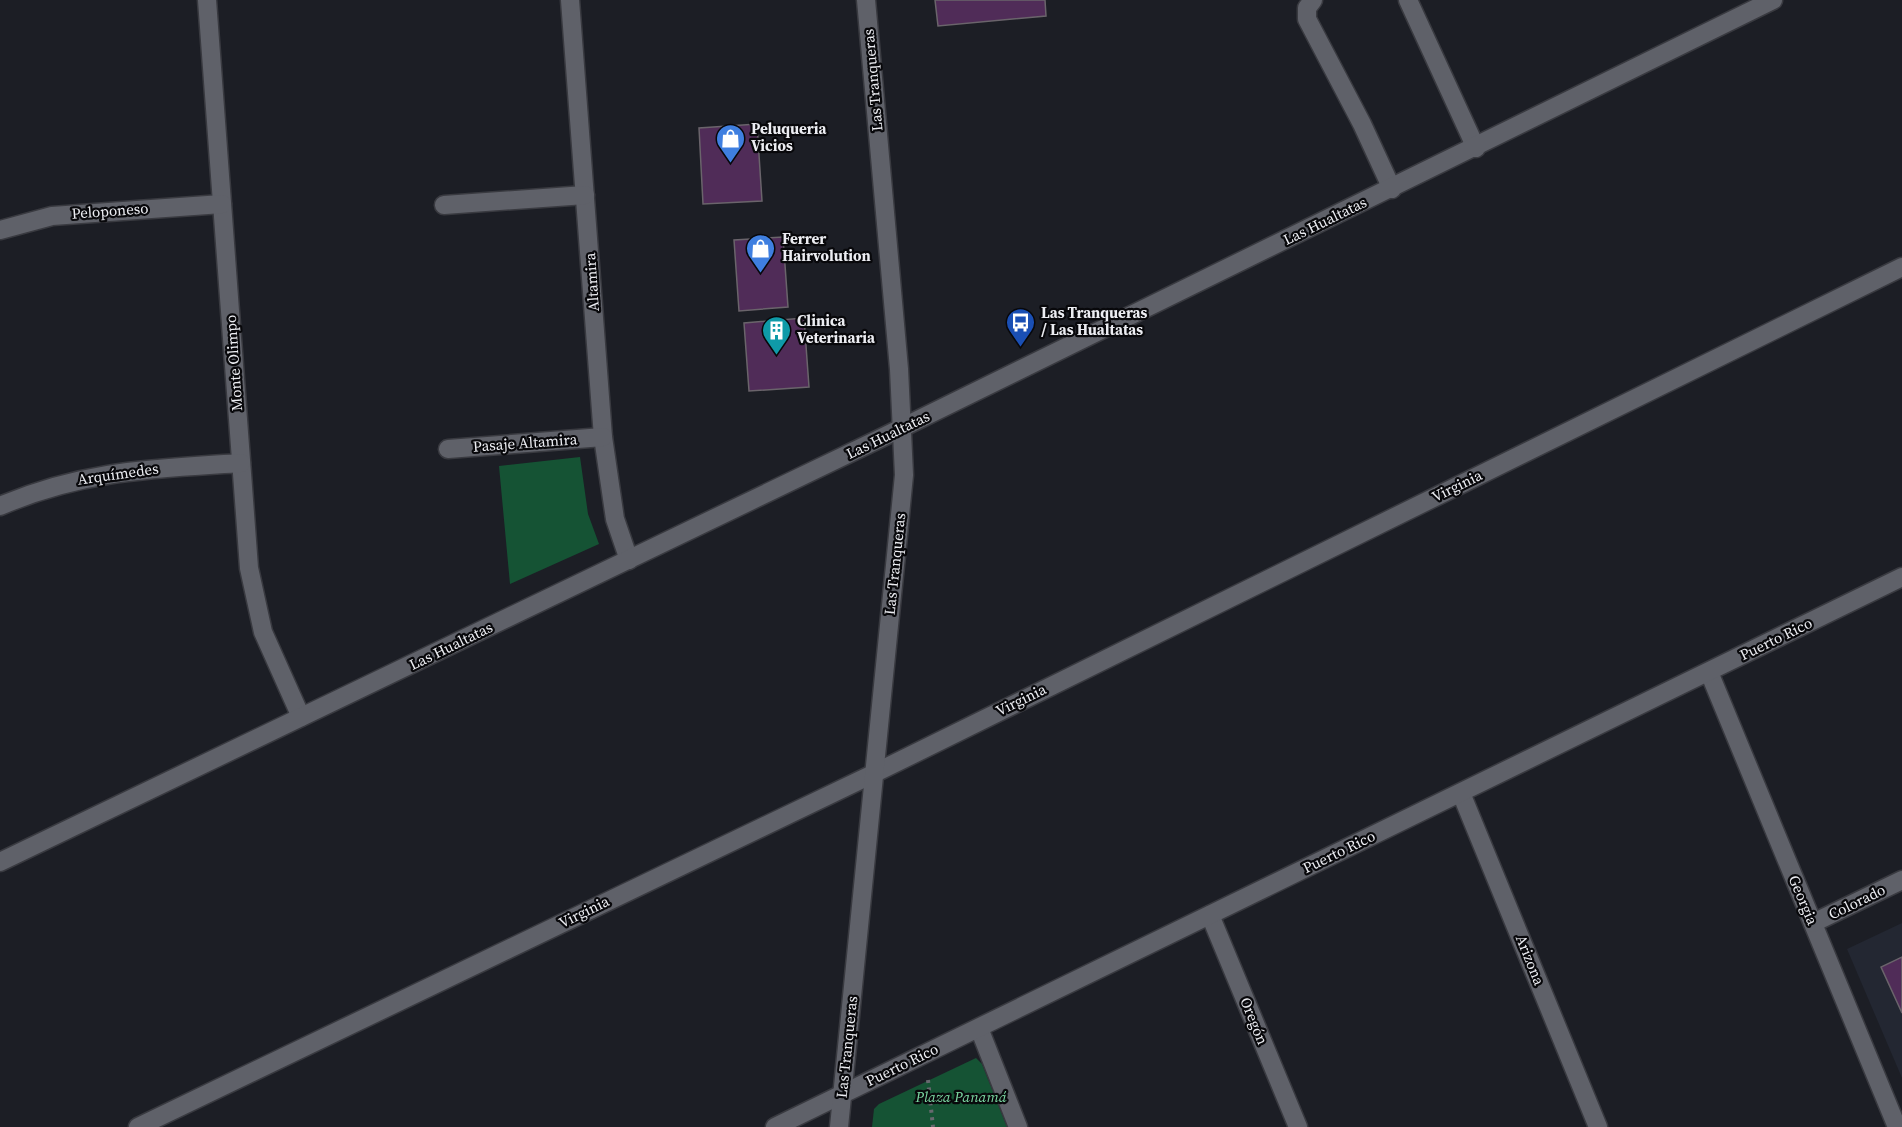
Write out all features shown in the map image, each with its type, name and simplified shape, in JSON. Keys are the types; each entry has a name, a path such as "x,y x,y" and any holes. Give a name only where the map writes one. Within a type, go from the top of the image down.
{"street":[{"name":"Monte Olimpo","path":"207,0 249,568 256,610 272,653 301,717"},
{"name":"Altamira","path":"570,0 603,437 615,519 629,560"},
{"name":"Las Tranqueras","path":"839,1127 903,491 903,427 866,0"},
{"path":"1313,0 1307,8 1307,19 1362,124 1392,189"},
{"path":"1408,0 1476,148"},
{"name":"Las Hualtatas","path":"0,862 903,427 1476,148 1773,0"},
{"path":"444,205 585,195"},
{"name":"Peloponeso","path":"0,230 52,216 222,204"},
{"name":"Virginia","path":"138,1127 874,773 1902,267"},
{"name":"Pasaje Altamira","path":"448,449 603,437"},
{"name":"Arquímedes","path":"0,506 33,492 106,474 241,464"},
{"name":"Puerto Rico","path":"775,1127 1902,577"},
{"name":"Georgia","path":"1709,672 1897,1127"},
{"name":"Arizona","path":"1461,793 1598,1127"},
{"name":"Colorado","path":"1813,923 1902,880"},
{"name":"Oregón","path":"1210,915 1298,1127"},
{"path":"979,1028 1018,1127"}],"path":[{"path":"926,1054 933,1127"}],"shaded area":[{"path":"1902,923 1902,1078 1847,949"}],"green space":[{"path":"580,457 588,514 599,544 510,584 499,466"},
{"name":"Plaza Panamá","path":"976,1058 982,1064 1007,1127 872,1127 874,1109 879,1104"}],"building":[{"path":"935,0 1045,0 1046,16 938,26"},
{"name":"Peluqueria Vicios","path":"757,124 762,201 703,204 699,128"},
{"name":"Ferrer Hairvolution","path":"783,237 788,307 739,311 734,240"},
{"name":"Clinica Veterinaria","path":"804,318 809,387 749,391 744,323"},
{"path":"1902,957 1902,1013 1881,967"}],"place":[{"name":"Peluqueria Vicios","path":"730,164"},
{"name":"Ferrer Hairvolution","path":"761,274"},
{"name":"Las Tranqueras / Las Hualtatas","path":"1020,348"},
{"name":"Clinica Veterinaria","path":"776,356"}]}
